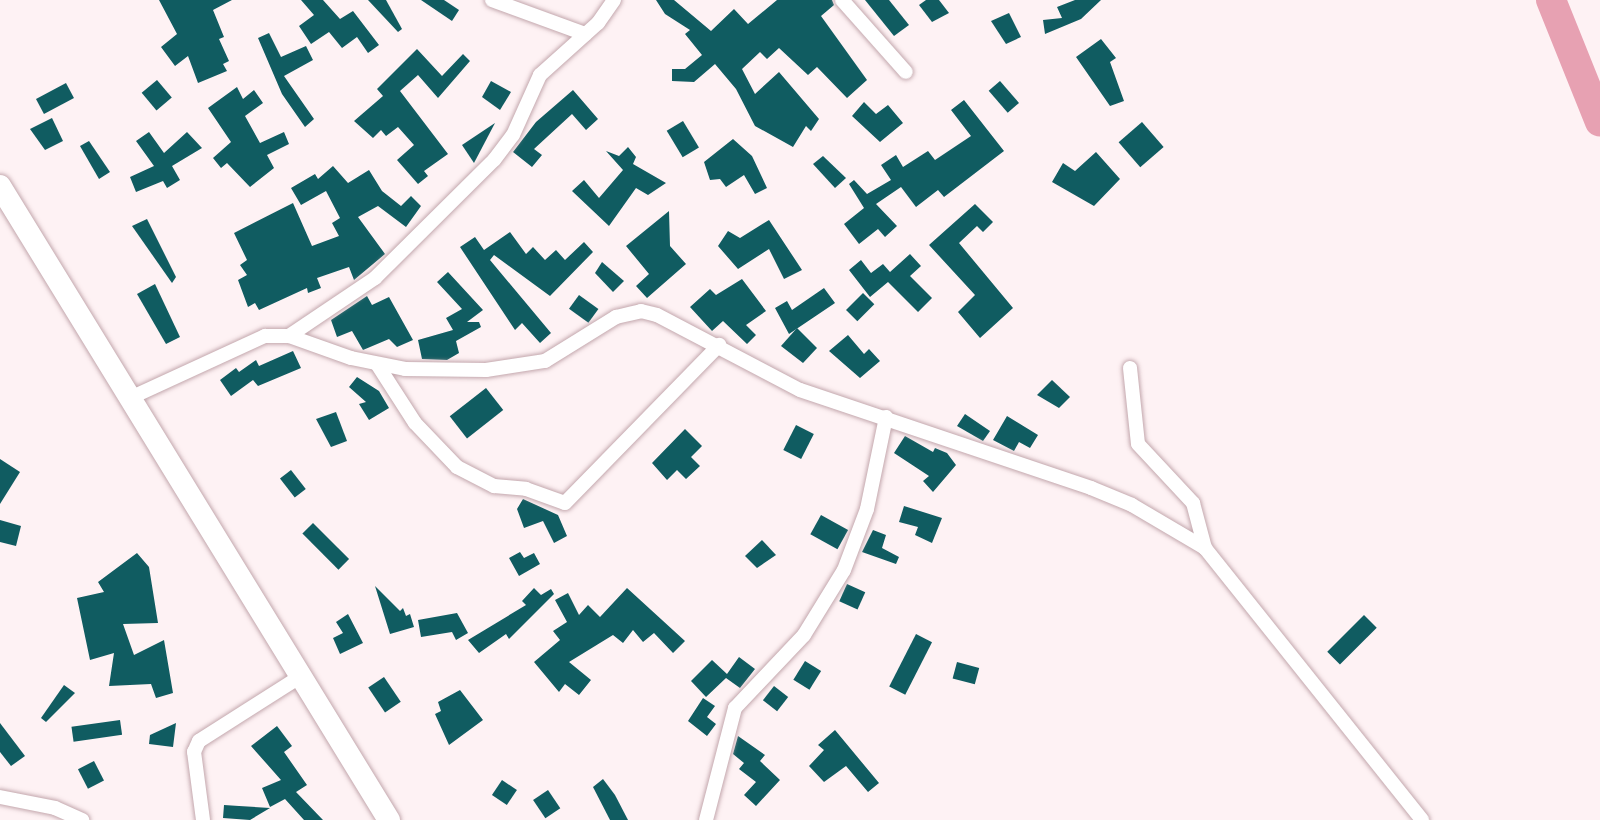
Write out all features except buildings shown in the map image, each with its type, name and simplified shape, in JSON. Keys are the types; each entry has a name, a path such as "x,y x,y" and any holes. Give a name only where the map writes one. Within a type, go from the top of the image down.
{"main road":[{"path":"0,186 389,820"}],"street":[{"path":"492,0 585,34"},
{"path":"289,336 351,296 405,251 504,148 540,75 585,34 614,0"},
{"path":"842,0 906,72"},
{"path":"130,398 250,341 289,336 377,364 449,371 522,367 560,354 616,317 641,311 671,320 800,390 1091,488 1132,505 1205,548 1422,820"},
{"path":"377,364 415,423 457,467 494,486 526,489 565,503 719,345"},
{"path":"1130,368 1138,444 1193,503 1205,548"},
{"path":"706,820 735,708 804,635 844,570 867,509 886,417"},
{"path":"203,820 194,752 199,741 301,676"},
{"path":"0,797 55,808 82,820"}],"waterway":[{"path":"1551,0 1600,122"}]}
